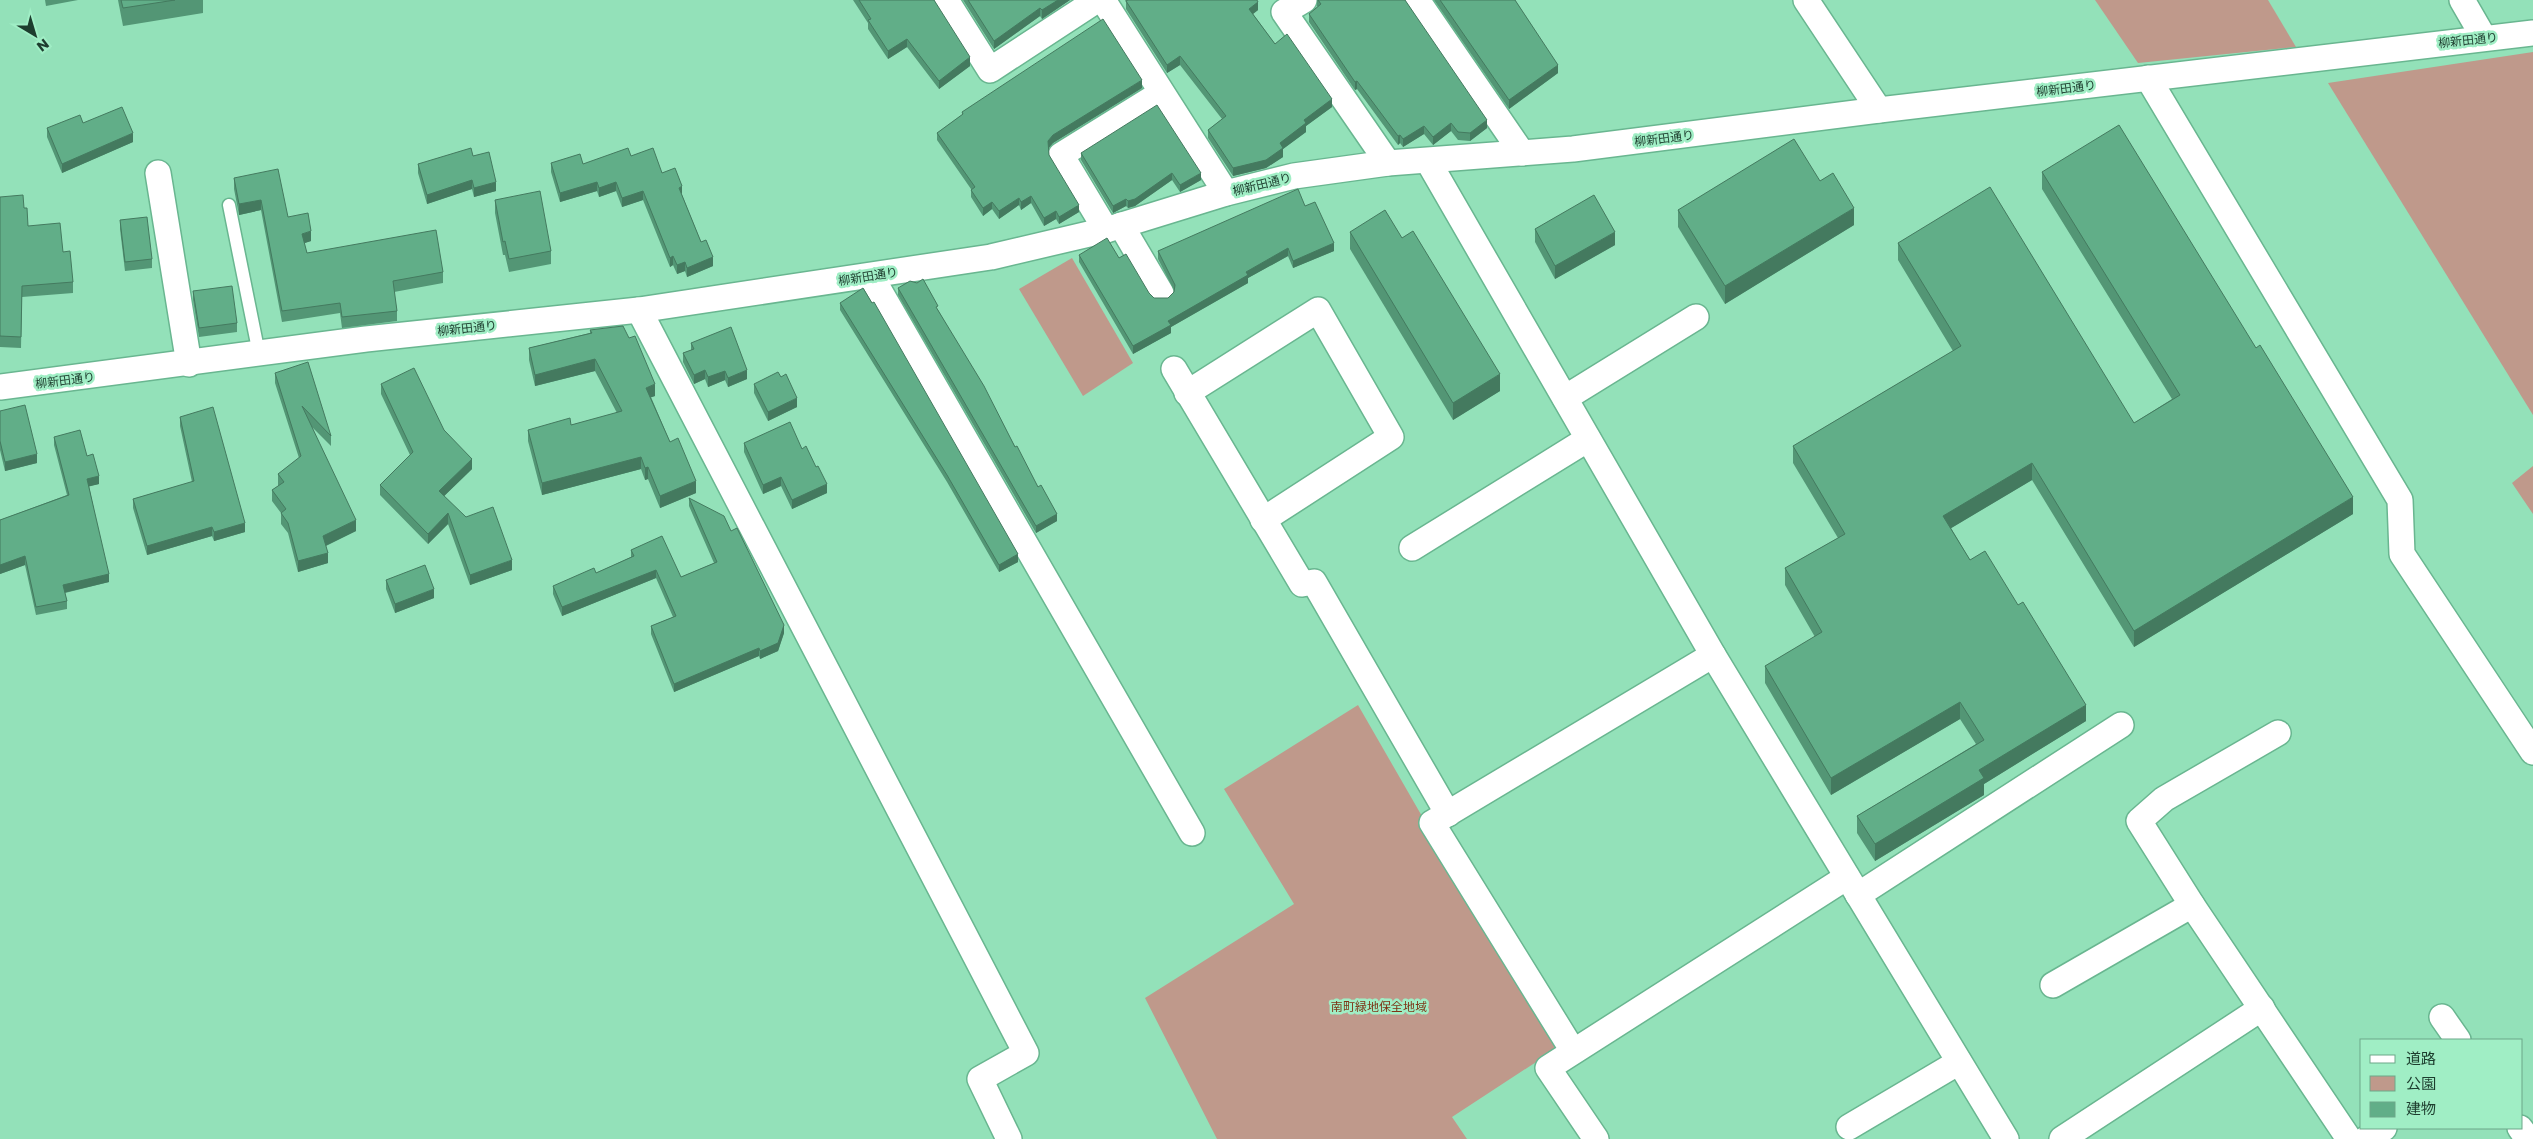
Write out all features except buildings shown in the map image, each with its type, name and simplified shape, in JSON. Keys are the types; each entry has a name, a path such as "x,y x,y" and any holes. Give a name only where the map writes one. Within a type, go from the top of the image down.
{"street":[{"path":"946,0 990,70 1097,0"},
{"path":"1103,0 1226,193"},
{"path":"1304,0 1284,12 1388,163"},
{"path":"1417,0 1522,152"},
{"path":"1806,0 1879,110"},
{"path":"2462,0 2484,38"},
{"name":"柳新田通り","path":"0,387 189,364 366,339 639,310 991,257 1113,228 1226,193 1294,176 1388,163 1522,152 1573,150 1879,110 2533,33"},
{"path":"2148,78 2400,500 2402,554 2533,752"},
{"path":"1161,93 1061,155 1161,293"},
{"path":"1428,161 1713,655 2006,1139"},
{"path":"158,173 189,364"},
{"path":"871,276 1192,833"},
{"path":"639,310 1026,1054 980,1079 1010,1139"},
{"path":"1188,392 1318,310 1391,437 1264,520"},
{"path":"1565,398 1696,317"},
{"path":"1174,369 1302,584 1314,582 1448,814"},
{"path":"1412,548 1588,439"},
{"path":"1573,1051 1432,824 1713,655"},
{"path":"1596,1139 1548,1068 1573,1051 2121,726"},
{"path":"2278,733 2164,799 2139,821 2192,905 2349,1139"},
{"path":"2053,986 2192,905"},
{"path":"2062,1139 2262,1008"},
{"path":"2442,1018 2457,1039"},
{"path":"1849,1127 1959,1062"},
{"path":"2366,1139 2382,1129"}],"lane":[{"path":"229,205 259,354"}],"green space":[{"path":"2095,0 2268,0 2296,47 2138,63"},
{"path":"2533,52 2533,415 2328,83"},
{"path":"1072,258 1133,363 1083,396 1019,289"},
{"path":"2533,466 2533,514 2512,483"},
{"name":"南町緑地保全地域","path":"1358,705 1556,1049 1452,1117 1467,1139 1217,1139 1145,998 1294,904 1224,789"}]}
